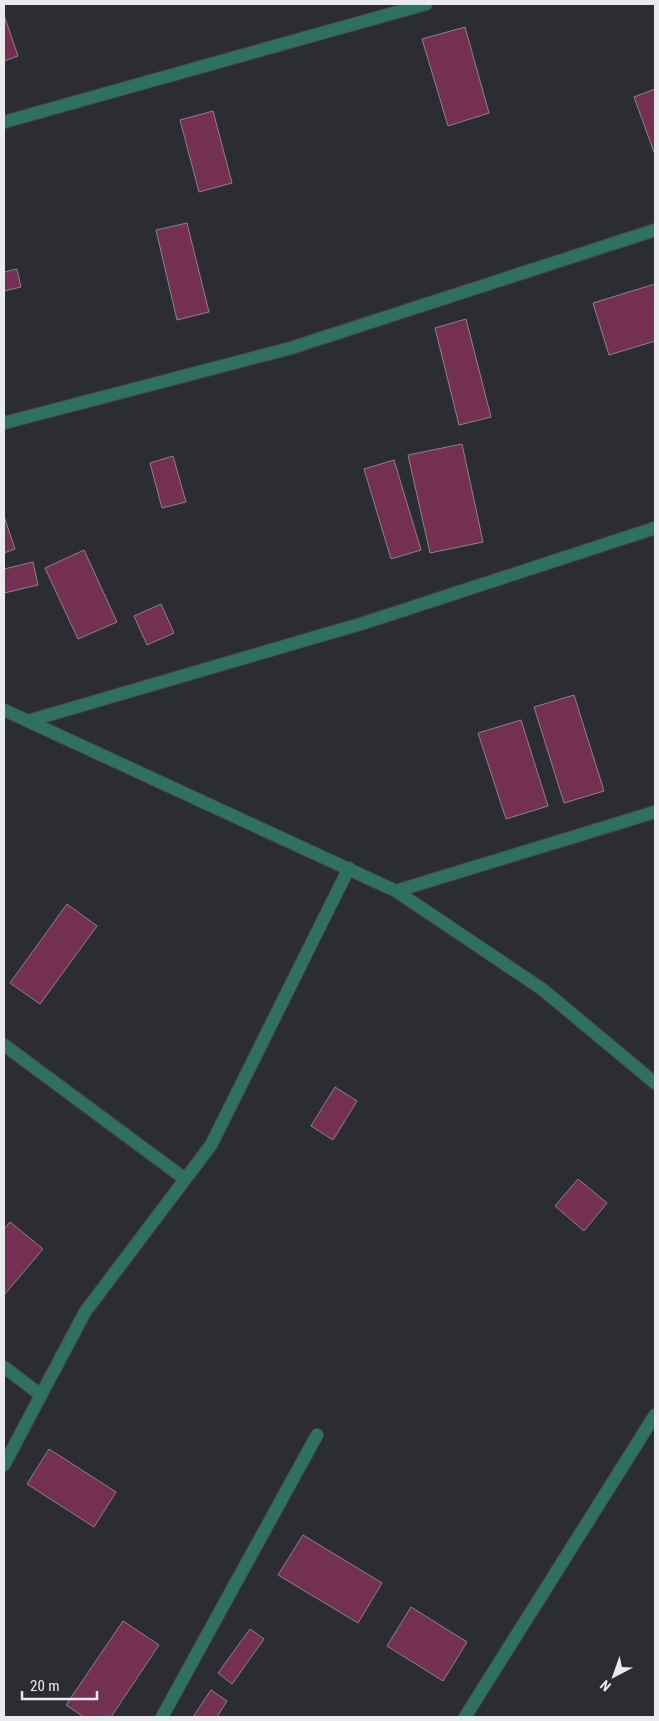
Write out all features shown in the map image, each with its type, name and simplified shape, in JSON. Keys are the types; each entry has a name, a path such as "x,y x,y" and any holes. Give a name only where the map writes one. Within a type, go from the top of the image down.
{"street":[{"path":"4,122 426,4"},
{"path":"4,423 291,348 655,230"},
{"path":"28,722 364,623 655,528"},
{"path":"4,710 396,890 542,990 655,1083"},
{"path":"396,890 655,812"},
{"path":"4,1465 85,1312 211,1145 349,868"},
{"path":"4,1046 185,1179"},
{"path":"4,1367 41,1395"},
{"path":"465,1717 655,1415"},
{"path":"162,1717 317,1435"}],"building":[{"path":"4,15 18,56 4,61"},
{"path":"465,27 489,113 448,126 422,39"},
{"path":"655,89 655,155 634,97"},
{"path":"213,111 232,183 199,192 180,120"},
{"path":"187,223 209,312 177,320 156,230"},
{"path":"17,269 21,287 4,291 4,272"},
{"path":"655,284 655,341 609,355 593,303"},
{"path":"466,319 491,417 459,425 435,328"},
{"path":"462,444 483,542 430,553 408,455"},
{"path":"173,456 186,502 162,508 150,463"},
{"path":"394,460 421,550 391,559 364,469"},
{"path":"4,516 15,549 4,553"},
{"path":"84,550 117,622 78,639 45,568"},
{"path":"33,562 38,585 4,593 4,569"},
{"path":"161,604 174,633 147,645 134,616"},
{"path":"574,695 604,791 564,803 534,707"},
{"path":"521,720 548,806 506,819 478,733"},
{"path":"67,904 97,926 40,1004 10,983"},
{"path":"335,1087 357,1101 333,1140 311,1126"},
{"path":"578,1179 607,1203 584,1231 555,1206"},
{"path":"10,1222 43,1249 4,1295 4,1229"},
{"path":"49,1449 116,1492 94,1527 27,1484"},
{"path":"303,1535 382,1583 358,1623 278,1575"},
{"path":"411,1607 467,1642 443,1681 387,1646"},
{"path":"123,1621 159,1645 111,1717 84,1717 66,1705"},
{"path":"250,1629 264,1639 232,1684 218,1673"},
{"path":"211,1690 227,1701 217,1717 193,1717"}]}
